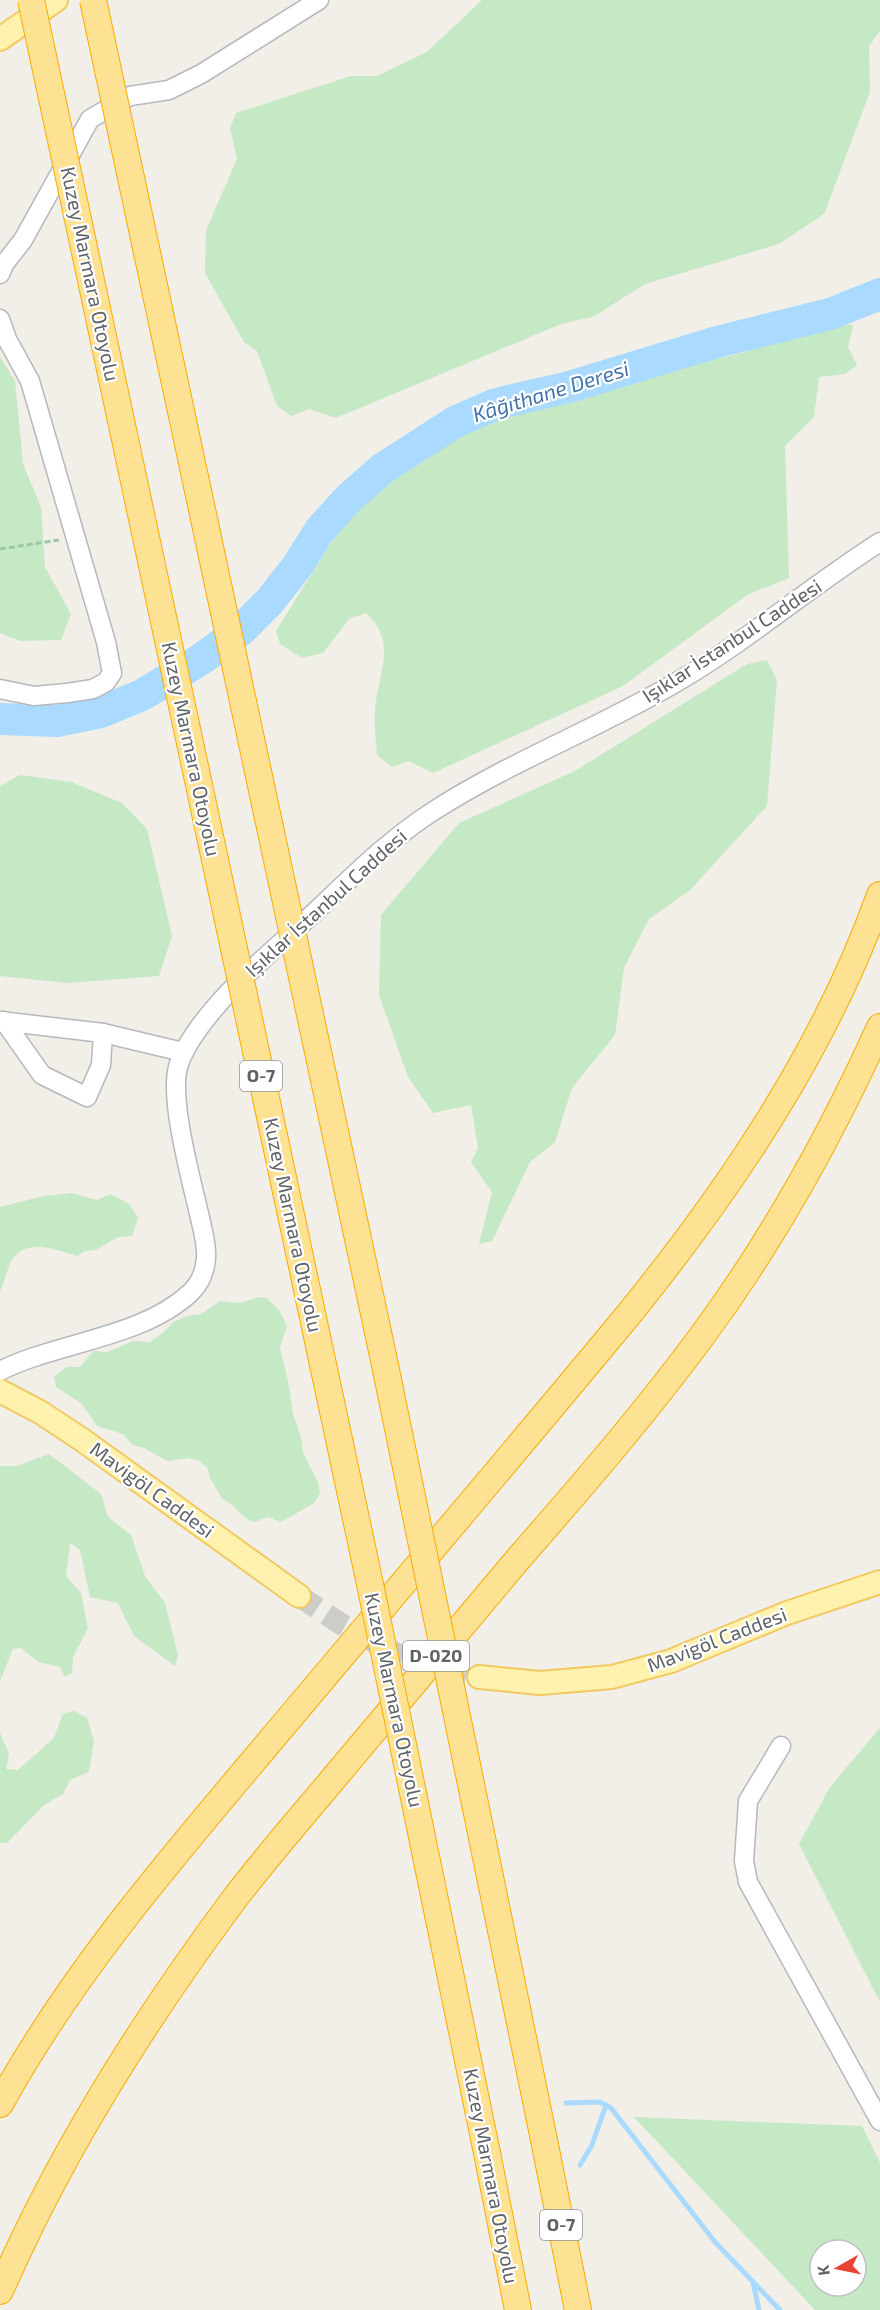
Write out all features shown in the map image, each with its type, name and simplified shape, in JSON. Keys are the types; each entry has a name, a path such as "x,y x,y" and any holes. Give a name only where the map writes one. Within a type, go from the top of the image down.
{"highway":[{"name":"Kuzey Marmara Otoyolu","path":"31,0 367,1572 518,2310"},
{"name":"O-7","path":"93,0 380,1342 578,2310"},
{"path":"0,2104 71,1989 194,1830 629,1314 669,1265 720,1195 766,1127 819,1030 848,974 880,895"},
{"name":"D-020","path":"0,2291 28,2230 81,2131 173,1986 236,1897 606,1457 700,1338 737,1285 804,1178 835,1124 880,1027"}],"main road":[{"path":"0,39 56,0"},
{"name":"Mavigöl Caddesi","path":"0,1391 40,1412 81,1439 299,1596"},
{"name":"Mavigöl Caddesi","path":"479,1677 540,1683 612,1677 671,1661 787,1613 880,1582"}],"street":[{"path":"0,274 5,263 23,240 90,119 130,96 169,90 201,74 319,0"},
{"path":"0,319 7,339 30,381 106,642 112,673 106,682 93,689 67,693 34,696 0,689"},
{"name":"Işıklar İstanbul Caddesi","path":"0,1371 30,1358 141,1322 172,1308 192,1292 199,1283 204,1271 206,1246 182,1133 176,1071 183,1052 229,992 389,842 436,809 507,769 684,678 880,542"},
{"path":"2,1021 102,1033 183,1052"},
{"path":"2,1021 42,1075 87,1097 101,1065 102,1033"},
{"path":"781,1746 748,1801 744,1861 748,1882 880,2121"}],"path":[{"path":"0,549 75,537"}],"green space":[{"path":"482,0 880,0 880,31 869,46 870,92 824,214 779,244 645,284 593,317 561,324 336,418 309,409 291,416 277,406 257,351 244,342 205,273 206,230 237,159 230,128 236,113 351,76 377,76 427,52"},
{"path":"818,323 853,325 848,347 857,365 845,374 819,377 814,417 785,446 789,578 747,595 623,686 433,773 409,761 392,767 377,755 375,711 384,648 382,636 376,624 366,613 349,619 323,653 302,658 280,644 276,631 351,511 420,447 531,400 742,353"},
{"path":"0,357 15,381 23,464 41,507 45,567 71,614 61,640 20,641 0,633"},
{"path":"767,660 777,680 767,806 690,890 649,919 624,968 615,1035 572,1088 555,1142 530,1162 492,1241 479,1244 492,1192 471,1162 478,1148 471,1105 433,1113 408,1077 379,995 381,915 459,823 575,771 747,664"},
{"path":"20,775 71,782 122,803 147,829 172,936 159,976 67,983 0,976 0,786"},
{"path":"71,1193 97,1200 111,1194 129,1204 138,1218 132,1236 118,1237 96,1250 85,1251 78,1256 42,1247 25,1249 12,1260 0,1291 0,1207 44,1196"},
{"path":"258,1297 267,1298 279,1310 287,1326 280,1347 293,1414 301,1437 303,1453 318,1482 320,1493 314,1503 281,1522 268,1517 254,1522 244,1516 223,1500 210,1478 207,1467 199,1461 189,1458 167,1461 144,1448 133,1445 123,1434 97,1426 82,1404 56,1387 54,1376 67,1367 80,1367 93,1351 107,1352 133,1341 150,1342 173,1322 201,1314 220,1301 240,1303"},
{"path":"49,1454 101,1494 108,1517 131,1535 145,1576 165,1603 178,1655 175,1666 134,1636 118,1603 90,1597 80,1550 70,1543 66,1576 81,1593 88,1628 73,1657 72,1673 65,1677 60,1667 38,1662 21,1648 13,1649 0,1681 0,1466 17,1466"},
{"path":"74,1711 87,1718 94,1741 89,1772 70,1780 63,1794 44,1805 7,1843 0,1843 0,1733 9,1754 6,1769 18,1770 54,1738 63,1714"},
{"path":"880,1728 880,2002 799,1844 830,1787"},
{"path":"634,2117 862,2126 880,2163 880,2310 815,2310"}],"waterway":[{"name":"Kâğıthane Deresi","path":"0,719 57,721 101,712 142,695 200,660 241,630 270,601 298,565 320,530 348,499 382,469 455,422 496,404 569,387 717,342 830,314 880,294"},
{"path":"566,2103 600,2102 611,2108 715,2242 780,2310"},
{"path":"580,2165 592,2145 606,2105"},
{"path":"753,2282 759,2310"}],"tunnel":[{"path":"299,1596 341,1624 408,1660 479,1677"}]}
